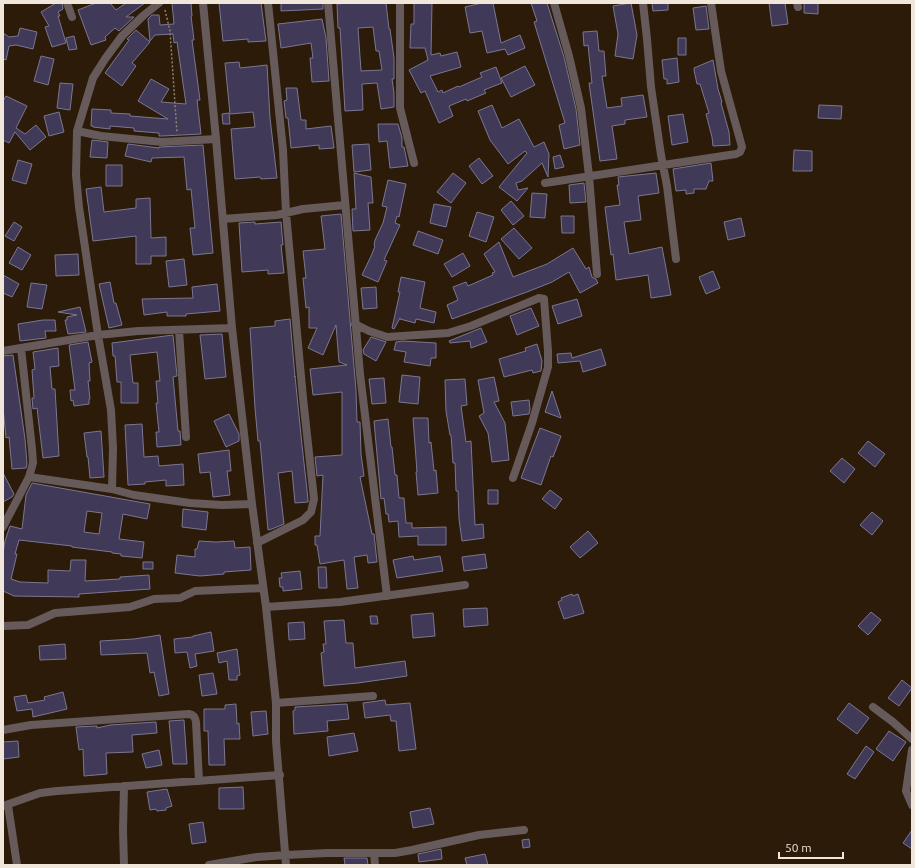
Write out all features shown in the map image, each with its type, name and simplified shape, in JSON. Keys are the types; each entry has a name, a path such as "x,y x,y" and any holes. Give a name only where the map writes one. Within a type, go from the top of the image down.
{"street":[{"path":"67,3 72,17"},
{"path":"112,489 114,448 111,410 98,335 77,188 77,131 93,78 105,59 122,36 159,3"},
{"path":"204,3 232,328 276,703 276,742 280,775 286,865"},
{"path":"257,543 303,520 311,512 314,499 303,398 286,213 283,150 268,3"},
{"path":"328,3 360,374 388,596"},
{"path":"400,3 400,108 414,163"},
{"path":"554,3 569,56 581,108 589,176 597,274"},
{"path":"642,3 651,87 667,186 676,259"},
{"path":"545,183 736,154 742,150 721,71 711,3"},
{"path":"77,131 120,138 162,142 216,139"},
{"path":"223,219 277,215 303,209 345,205"},
{"path":"355,324 369,331 387,337 434,335 448,333 471,326 539,298 544,299 548,367 532,423 513,478"},
{"path":"3,351 98,335 138,331 232,328"},
{"path":"179,330 186,437"},
{"path":"3,527 29,477 32,463 32,450 21,348"},
{"path":"29,477 112,489 134,495 190,503 222,505 252,504"},
{"path":"266,608 340,602 466,585"},
{"path":"3,626 28,625 55,613 130,607 154,599 180,598 195,591 263,588"},
{"path":"276,703 373,696"},
{"path":"873,707 912,739"},
{"path":"3,730 31,725 189,714 193,715 196,722 199,781"},
{"path":"912,750 906,791 912,805"},
{"path":"17,865 6,805 25,798 57,791 280,775"},
{"path":"124,786 122,830 124,865"},
{"path":"209,865 257,857 327,853 374,853 412,850 479,835 524,830"},
{"path":"374,853 375,865"}],"path":[{"path":"165,10 170,31 178,141"}],"building":[{"path":"56,3 62,3 63,9 58,12 60,16 58,16 66,43 52,47 45,27 49,26 41,12"},
{"path":"96,3 110,3 116,10 126,3 145,3 126,17 134,17 119,31 115,28 105,37 106,40 91,45 78,10"},
{"path":"172,3 191,3 194,40 192,40 200,100 197,100 201,134 159,136 159,133 134,131 134,128 110,126 110,129 91,126 92,109 111,110 111,113 130,114 130,116 168,119 138,101 151,79 169,89 161,102 186,104 177,42 174,43 173,34 155,35 150,41 148,19 152,15 159,15 160,25 174,24"},
{"path":"219,3 261,3 266,41 248,42 248,39 223,41"},
{"path":"281,3 323,3 323,9 281,11"},
{"path":"386,3 394,58 394,79 392,79 394,107 381,109 377,83 362,84 363,110 345,111 340,28 338,28 337,4","holes":["373,27 376,51 379,51 382,70 361,71 358,28"]},
{"path":"414,3 432,3 431,55 440,53 441,56 457,52 461,67 430,76 438,92 442,90 443,93 458,86 459,87 482,77 480,73 496,67 502,83 484,90 486,93 467,101 466,99 449,106 453,116 439,123 425,91 421,93 409,70 428,60 425,48 410,48 411,24 414,24"},
{"path":"482,3 493,3 501,43 520,35 525,48 508,55 505,49 487,53 482,31 470,33 465,7"},
{"path":"531,3 547,3 564,57 576,109 580,145 564,149 559,125 565,123 534,22 537,21"},
{"path":"631,3 637,35 633,59 615,56 618,34 613,6"},
{"path":"652,3 668,3 668,10 653,11"},
{"path":"769,3 785,3 788,24 772,26"},
{"path":"804,3 818,3 818,14 804,13"},
{"path":"706,6 709,29 696,30 693,8"},
{"path":"322,19 326,38 329,81 312,82 310,58 313,58 311,43 281,48 278,24"},
{"path":"20,28 37,32 33,49 16,45 9,46 6,60 3,59 3,33 9,37 18,36"},
{"path":"136,30 150,42 132,63 136,66 122,86 105,73 129,40 127,39"},
{"path":"597,31 599,51 604,51 606,76 602,76 607,108 622,106 621,98 643,95 647,117 625,120 625,124 612,126 617,159 600,161 589,83 592,83 588,45 584,46 583,32"},
{"path":"74,36 77,49 69,50 66,38"},
{"path":"678,38 686,38 686,55 678,55"},
{"path":"41,56 54,59 48,85 34,81"},
{"path":"677,58 679,82 667,84 667,79 664,79 662,60"},
{"path":"713,60 721,103 729,132 730,145 713,146 706,114 709,113 700,84 697,84 694,70 694,68"},
{"path":"239,62 240,68 267,65 270,118 277,178 261,179 260,177 235,179 231,129 255,127 253,112 230,114 225,63"},
{"path":"525,66 535,85 511,97 501,78"},
{"path":"60,83 73,84 70,110 57,108"},
{"path":"286,88 297,88 301,120 306,120 306,129 331,126 334,148 319,149 319,145 291,148 288,118 286,118 284,101 287,100"},
{"path":"6,96 27,106 16,128 25,134 36,125 46,137 30,150 15,132 9,143 3,140 3,101"},
{"path":"492,105 502,128 519,119 534,147 544,142 549,154 548,177 542,163 522,181 516,183 518,190 528,188 517,201 499,187 527,153 525,151 508,164 490,140 478,111"},
{"path":"819,105 842,106 841,119 818,118"},
{"path":"59,112 64,132 49,136 44,116"},
{"path":"229,113 230,124 223,124 222,114"},
{"path":"683,114 688,142 672,145 668,116"},
{"path":"378,124 398,124 402,138 402,147 404,147 408,166 390,168 387,141 379,142"},
{"path":"92,140 108,142 107,158 90,157"},
{"path":"128,144 159,148 203,145 213,253 193,255 190,228 195,228 191,189 187,190 184,157 152,158 151,162 125,156"},
{"path":"369,144 371,170 354,172 352,145"},
{"path":"794,150 812,151 812,171 793,171"},
{"path":"560,155 564,167 555,169 553,157"},
{"path":"479,158 493,176 482,184 469,166"},
{"path":"18,160 32,164 26,184 12,180"},
{"path":"711,163 713,181 709,181 706,189 694,189 694,193 686,194 686,190 676,191 673,169"},
{"path":"106,165 122,165 122,186 106,186"},
{"path":"354,173 371,177 373,203 368,203 370,230 353,231 352,209 356,209"},
{"path":"453,173 466,183 451,203 437,192"},
{"path":"656,173 659,193 638,196 641,220 624,222 629,254 662,247 671,295 651,298 648,275 616,280 613,254 611,255 605,207 620,205 617,185 619,185 618,177"},
{"path":"388,180 406,184 399,217 397,216 395,223 400,225 384,260 387,261 378,282 362,275 372,254 375,246 375,240 383,223 387,207 382,206"},
{"path":"584,183 586,202 570,203 569,185"},
{"path":"101,187 104,212 136,208 136,199 150,198 151,238 166,237 166,256 151,256 151,264 136,264 136,236 93,241 86,189"},
{"path":"532,193 547,194 545,218 530,217"},
{"path":"511,201 524,216 513,225 501,210"},
{"path":"434,204 451,207 446,227 430,223"},
{"path":"477,212 494,217 486,242 469,236"},
{"path":"341,214 356,390 357,422 360,422 361,454 364,476 360,477 372,534 374,534 377,562 368,563 367,555 354,557 358,588 347,589 344,560 320,564 317,545 315,545 315,536 320,536 323,475 317,476 315,457 342,455 342,392 313,395 310,369 347,365 339,362 336,325 323,355 308,348 317,328 309,328 309,307 306,308 303,278 306,278 303,251 325,249 321,216"},
{"path":"561,216 574,216 574,233 562,233"},
{"path":"741,218 745,236 728,240 724,222"},
{"path":"14,222 22,227 14,241 5,236"},
{"path":"255,222 255,224 281,222 283,245 281,245 284,273 268,274 268,270 242,272 239,223"},
{"path":"514,228 532,248 519,259 501,239"},
{"path":"418,231 443,240 438,254 413,245"},
{"path":"499,242 513,277 547,264 573,248 586,269 589,267 592,277 596,279 598,283 580,293 569,272 552,282 452,319 447,305 458,300 453,287 466,282 468,286 493,275 492,273 495,272 484,254"},
{"path":"18,247 31,255 22,270 9,263"},
{"path":"463,253 470,266 452,277 444,264"},
{"path":"78,254 79,275 56,276 55,255"},
{"path":"184,259 187,285 169,287 166,261"},
{"path":"713,271 720,288 706,294 699,277"},
{"path":"3,275 19,284 12,297 3,293"},
{"path":"401,277 425,282 420,308 436,312 434,323 416,319 415,323 400,318 394,329 392,328 400,292 398,292"},
{"path":"110,282 114,303 116,303 122,325 109,328 99,284"},
{"path":"31,283 47,285 42,309 27,307"},
{"path":"217,284 220,311 186,314 186,316 167,316 167,312 144,315 142,299 193,298 192,287"},
{"path":"376,287 377,308 363,309 361,288"},
{"path":"577,299 582,316 558,324 552,306"},
{"path":"80,307 86,332 68,334 65,320 67,320 67,317 77,315 58,312"},
{"path":"531,308 539,326 517,335 510,316"},
{"path":"290,319 308,502 295,503 292,471 278,473 284,524 268,530 260,441 258,441 255,408 250,328 275,326 275,321"},
{"path":"43,320 55,320 56,331 45,331 46,338 20,341 18,324"},
{"path":"481,328 487,342 471,348 470,341 450,343 449,341"},
{"path":"222,334 226,377 205,379 200,335"},
{"path":"173,335 177,376 173,377 178,431 180,431 181,445 157,447 156,432 159,432 156,403 158,403 156,381 160,381 157,352 130,355 133,383 138,383 138,403 121,403 121,382 117,382 115,356 113,356 112,343"},
{"path":"371,337 386,342 376,361 364,354 363,350"},
{"path":"88,342 92,362 89,363 89,404 74,406 73,400 71,401 70,390 75,390 69,345"},
{"path":"396,342 436,343 436,358 431,358 430,366 404,362 406,352 394,350"},
{"path":"537,344 542,361 541,371 533,373 532,370 504,377 499,359 526,351 525,348"},
{"path":"58,348 59,366 50,367 52,389 55,389 59,456 43,458 37,408 33,409 32,398 34,398 32,370 35,369 33,352"},
{"path":"601,349 606,365 583,372 580,361 558,363 557,354 571,353 572,358"},
{"path":"13,355 25,439 27,464 26,468 12,469 9,437 6,438 3,407 3,356"},
{"path":"402,375 420,377 418,404 399,402"},
{"path":"494,377 499,401 494,402 505,423 509,460 492,462 488,433 479,416 484,413 478,380"},
{"path":"384,378 386,403 372,404 369,379"},
{"path":"465,379 467,405 461,406 466,442 471,441 475,525 483,524 484,538 462,541 459,519 458,491 456,491 455,463 453,463 451,435 446,411 445,380"},
{"path":"552,391 561,418 545,412"},
{"path":"529,400 529,414 513,416 511,402"},
{"path":"229,414 239,434 239,441 226,447 214,421"},
{"path":"413,418 428,418 429,443 431,442 438,493 418,495"},
{"path":"388,419 395,475 397,475 399,498 404,498 406,523 412,523 412,528 446,527 446,545 418,545 418,536 399,537 398,521 389,522 388,514 386,514 384,498 381,499 374,421"},
{"path":"142,424 144,457 158,456 159,466 183,464 184,485 166,486 166,480 145,482 145,484 128,485 125,425"},
{"path":"540,428 561,436 553,457 551,456 541,485 521,478"},
{"path":"101,431 104,477 90,478 84,433"},
{"path":"868,441 885,454 875,467 858,453"},
{"path":"229,450 231,471 227,471 230,495 213,497 210,472 200,473 198,454"},
{"path":"842,458 855,469 844,483 830,471"},
{"path":"3,473 14,494 12,497 3,502"},
{"path":"32,483 150,504 147,519 123,514 119,539 144,542 142,558 121,556 121,554 112,552 72,546 19,540 11,579 20,582 48,583 48,570 70,571 71,560 86,560 85,581 120,579 120,577 149,575 150,589 79,594 79,597 14,596 3,591 3,553 5,541 10,526 22,529 26,495","holes":["87,511 102,513 99,534 84,532"]},
{"path":"488,490 498,490 498,504 488,504"},
{"path":"550,490 562,499 555,509 542,499"},
{"path":"183,509 208,512 206,530 182,527"},
{"path":"872,512 883,521 872,535 860,525"},
{"path":"588,531 598,543 580,558 570,547"},
{"path":"199,541 234,541 235,548 250,547 251,570 200,576 175,573 177,555 195,557 195,549 197,549"},
{"path":"485,554 487,568 464,571 462,557"},
{"path":"413,556 414,560 440,556 443,571 397,578 393,560"},
{"path":"143,562 153,562 153,569 143,569"},
{"path":"318,567 326,567 327,588 319,588"},
{"path":"300,571 302,589 283,591 283,587 280,587 279,578 282,578 281,573"},
{"path":"572,594 573,596 578,594 584,613 564,619 558,602 562,600 561,598"},
{"path":"487,608 488,625 464,627 463,609"},
{"path":"871,612 881,620 868,635 858,626"},
{"path":"433,613 435,636 413,638 411,615"},
{"path":"370,616 377,616 378,624 371,624"},
{"path":"344,620 346,643 353,643 355,668 405,661 407,676 324,686 321,653 324,652 323,644 326,644 324,621"},
{"path":"304,622 305,639 289,640 288,623"},
{"path":"211,632 214,651 195,654 197,666 190,668 187,652 175,653 174,639 193,637"},
{"path":"160,635 169,694 159,696 154,672 150,673 147,653 101,655 100,641 134,639"},
{"path":"65,644 66,659 40,660 39,646"},
{"path":"237,649 240,675 237,676 237,680 229,680 227,661 219,663 217,653"},
{"path":"213,673 217,694 202,696 199,675"},
{"path":"902,680 912,688 899,706 888,698"},
{"path":"63,692 67,709 33,717 32,709 17,711 14,697 26,695 28,703 45,700 44,697"},
{"path":"385,700 386,705 410,703 416,749 399,751 396,721 391,721 390,715 365,718 363,703"},
{"path":"849,703 869,718 857,734 837,719"},
{"path":"236,704 237,724 239,723 240,739 224,739 225,765 209,765 208,731 204,731 204,709 225,709 225,705"},
{"path":"347,704 349,719 327,721 328,731 294,734 293,711 295,710 295,707"},
{"path":"266,711 268,734 253,736 251,712"},
{"path":"184,720 187,764 173,764 169,721"},
{"path":"156,722 157,733 132,735 133,752 106,753 107,774 84,776 83,749 79,750 76,727 97,726 97,728 110,725"},
{"path":"889,731 906,742 893,761 876,749"},
{"path":"354,733 358,751 329,756 327,737"},
{"path":"18,741 19,757 3,759 3,742"},
{"path":"866,746 874,752 855,779 847,774"},
{"path":"159,750 162,765 146,768 142,754"},
{"path":"243,787 244,809 219,809 219,788"},
{"path":"167,789 172,806 166,808 166,810 150,810 147,792"},
{"path":"430,808 434,824 413,828 410,812"},
{"path":"203,822 206,842 192,844 189,824"},
{"path":"912,830 912,849 903,843"},
{"path":"529,839 530,847 523,848 522,840"},
{"path":"441,849 442,859 419,862 418,854"},
{"path":"485,854 488,865 467,865 465,858"},
{"path":"344,858 367,858 368,865 345,865"}]}
